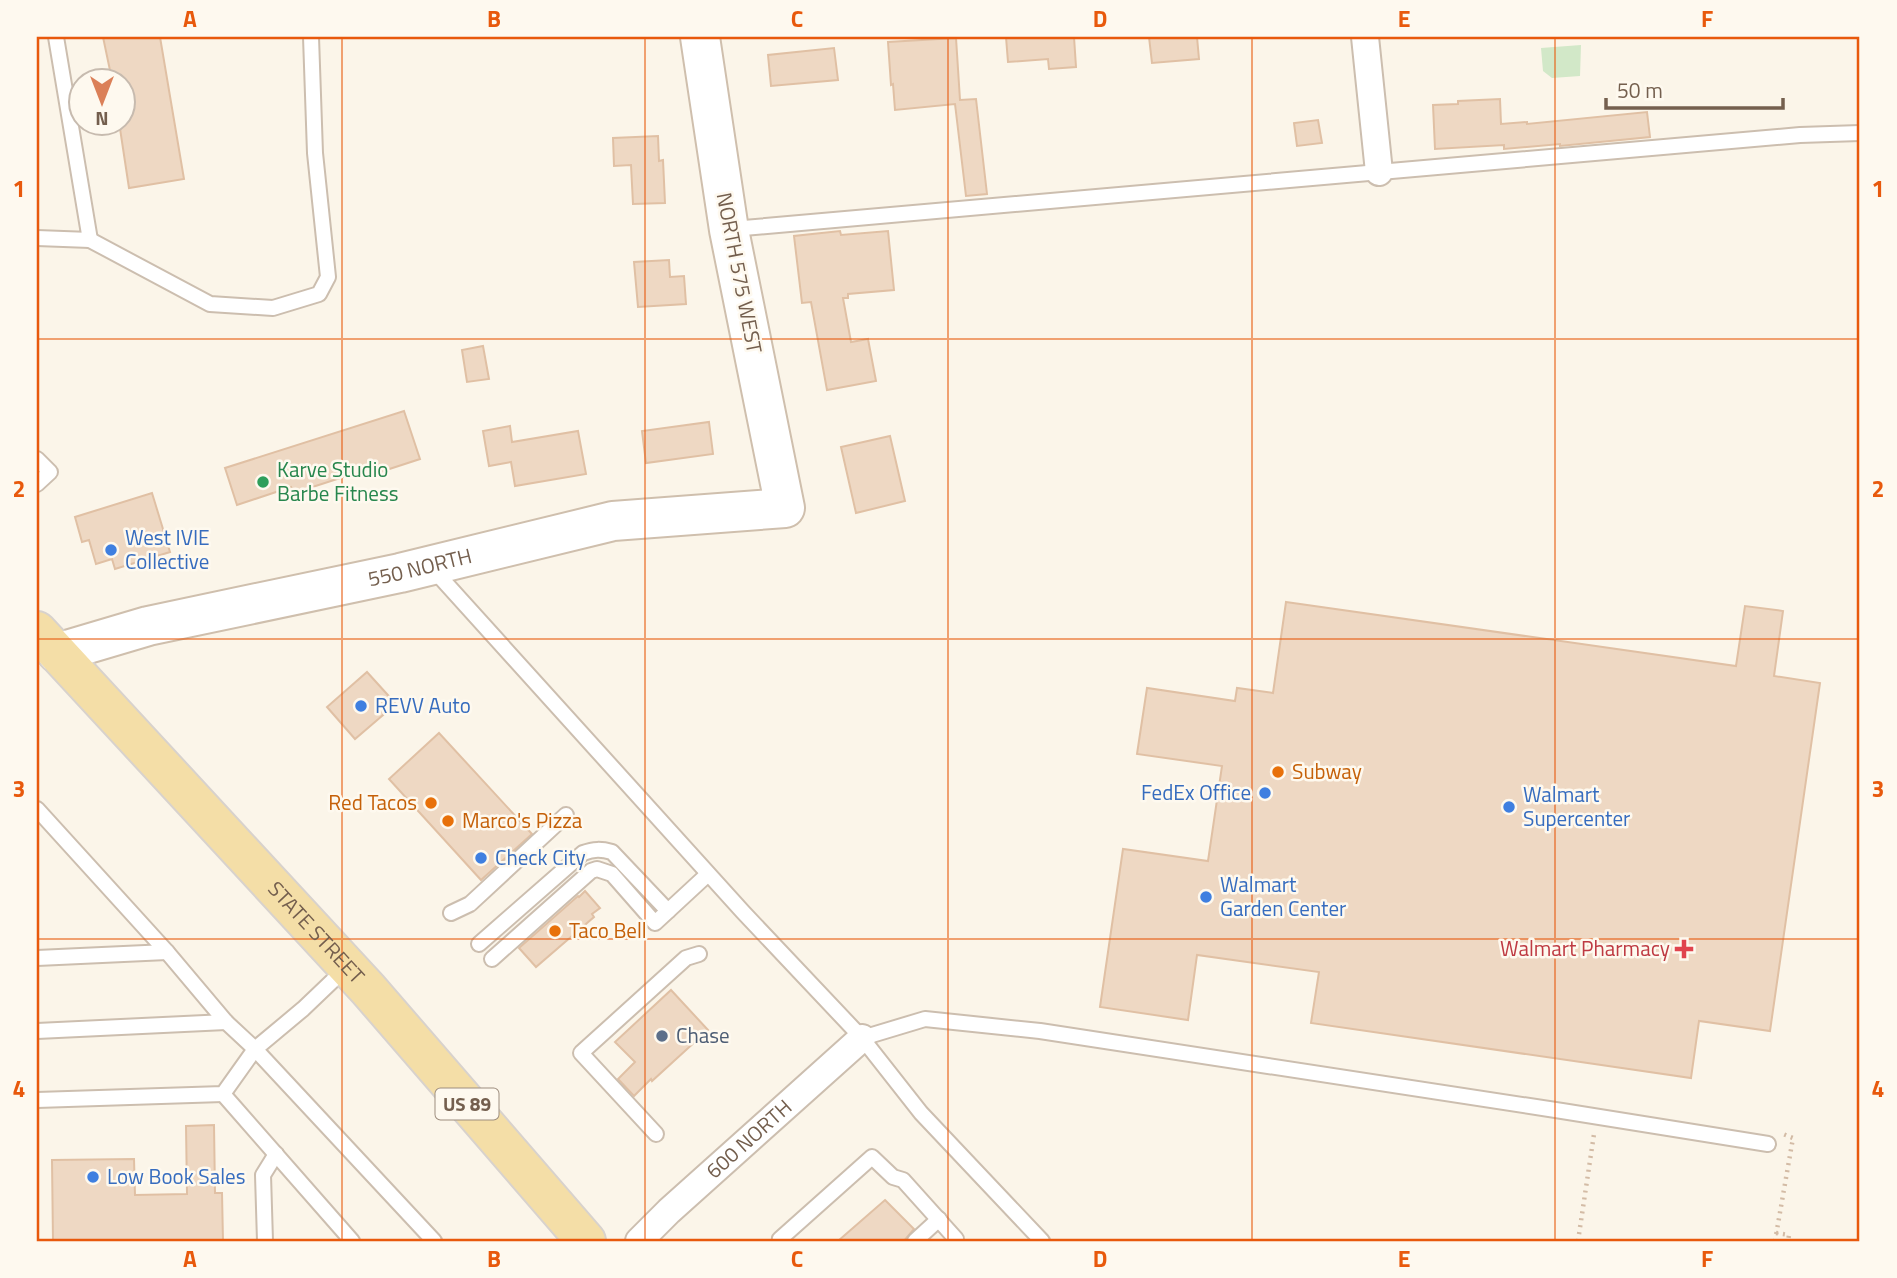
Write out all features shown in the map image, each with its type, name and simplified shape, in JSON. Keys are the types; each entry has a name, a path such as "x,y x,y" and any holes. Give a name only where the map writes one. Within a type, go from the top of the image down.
{"main road":[{"name":"STATE STREET","path":"47,642 347,967 586,1241"}],"street":[{"name":"NORTH 575 WEST","path":"701,37 729,230 785,508"},
{"path":"1365,37 1379,172"},
{"name":"550 NORTH","path":"47,642 148,626 430,566 613,521 785,508"},
{"name":"600 NORTH","path":"639,1241 862,1038"}],"lane":[{"path":"56,37 90,240"},
{"path":"37,238 90,240 210,304 273,308 319,295 328,277 315,153 311,37"},
{"path":"729,230 1787,136 1860,133"},
{"path":"37,459 50,472 37,484"},
{"path":"430,566 708,874 862,1038 921,1113 1042,1241"},
{"path":"37,809 167,952 226,1022 255,1049 434,1241"},
{"path":"451,913 470,904 566,815"},
{"path":"479,944 583,853 593,849 612,852 668,911"},
{"path":"492,959 591,871 597,869 612,874 654,923 708,874"},
{"path":"37,958 167,952"},
{"path":"656,1134 581,1053 687,958 699,954"},
{"path":"223,1094 255,1049 347,967"},
{"path":"862,1038 925,1019 1040,1031 1768,1144"},
{"path":"37,1031 226,1022"},
{"path":"37,1100 223,1094"},
{"path":"223,1094 352,1241"},
{"path":"265,1241 262,1175 276,1154"},
{"path":"781,1241 780,1239 872,1157 893,1177 903,1180 956,1239"},
{"path":"915,1241 939,1219"}],"path":[{"path":"1578,1241 1597,1116"},
{"path":"1775,1241 1793,1138 1782,1134"},
{"path":"1776,1233 1789,1235 1788,1241"}],"green space":[{"path":"1581,45 1580,76 1552,78 1543,71 1541,48"}],"building":[{"path":"103,37 160,37 184,179 129,188 121,136 136,136 136,66 109,66"},
{"path":"1006,37 1074,37 1076,67 1049,69 1048,59 1008,62"},
{"path":"1149,37 1197,37 1199,59 1152,63"},
{"path":"956,38 960,100 976,99 987,194 966,196 955,104 895,110 888,42"},
{"path":"834,48 838,80 771,86 768,55"},
{"path":"1500,99 1501,124 1527,124 1647,112 1650,137 1560,146 1504,149 1504,145 1435,149 1433,105"},
{"path":"1318,120 1322,143 1297,146 1294,123"},
{"path":"658,136 659,161 663,160 665,203 633,204 631,165 614,166 613,138"},
{"path":"840,231 841,235 888,231 894,290 848,294 848,298 843,298 851,342 868,339 876,381 827,390 811,302 802,303 794,236"},
{"path":"669,260 670,277 684,276 686,304 638,307 634,262"},
{"path":"483,346 489,379 467,382 462,350"},
{"path":"404,411 420,459 371,475 368,469 294,493 291,487 237,505 225,468"},
{"path":"709,422 713,454 646,463 642,431"},
{"path":"510,426 512,442 578,431 586,474 515,486 511,462 489,466 483,431"},
{"path":"890,436 905,501 856,513 841,447"},
{"path":"152,493 170,552 115,569 112,559 96,564 89,540 82,542 75,517"},
{"name":"Walmart Supercenter","path":"1286,602 1736,666 1745,606 1783,611 1774,676 1820,683 1770,1031 1699,1021 1691,1078 1311,1023 1319,972 1197,955 1188,1020 1100,1007 1123,849 1208,861 1222,766 1137,754 1147,688 1235,701 1237,688 1273,693"},
{"name":"REVV Auto","path":"367,672 396,704 355,739 327,707"},
{"path":"439,733 532,834 481,880 389,779"},
{"name":"Taco Bell","path":"585,891 600,908 592,914 594,917 536,967 519,948"},
{"name":"Chase","path":"671,990 708,1030 634,1096 618,1079 635,1062 615,1042"},
{"name":"Low Book Sales","path":"214,1125 215,1193 222,1193 223,1241 53,1241 52,1160 134,1159 135,1195 187,1194 186,1126"},
{"path":"885,1200 914,1229 904,1241 838,1241"}],"place":[{"name":"Karve Studio Barbe Fitness","path":"263,482"},
{"name":"West IVIE Collective","path":"111,550"},
{"name":"REVV Auto","path":"361,706"},
{"name":"Subway","path":"1278,772"},
{"name":"FedEx Office","path":"1265,793"},
{"name":"Red Tacos","path":"431,803"},
{"name":"Walmart Supercenter","path":"1509,807"},
{"name":"Marco's Pizza","path":"448,821"},
{"name":"Check City","path":"481,858"},
{"name":"Walmart Garden Center","path":"1206,897"},
{"name":"Taco Bell","path":"555,931"},
{"name":"Walmart Pharmacy","path":"1684,949"},
{"name":"Chase","path":"662,1036"},
{"name":"Low Book Sales","path":"93,1177"}]}
